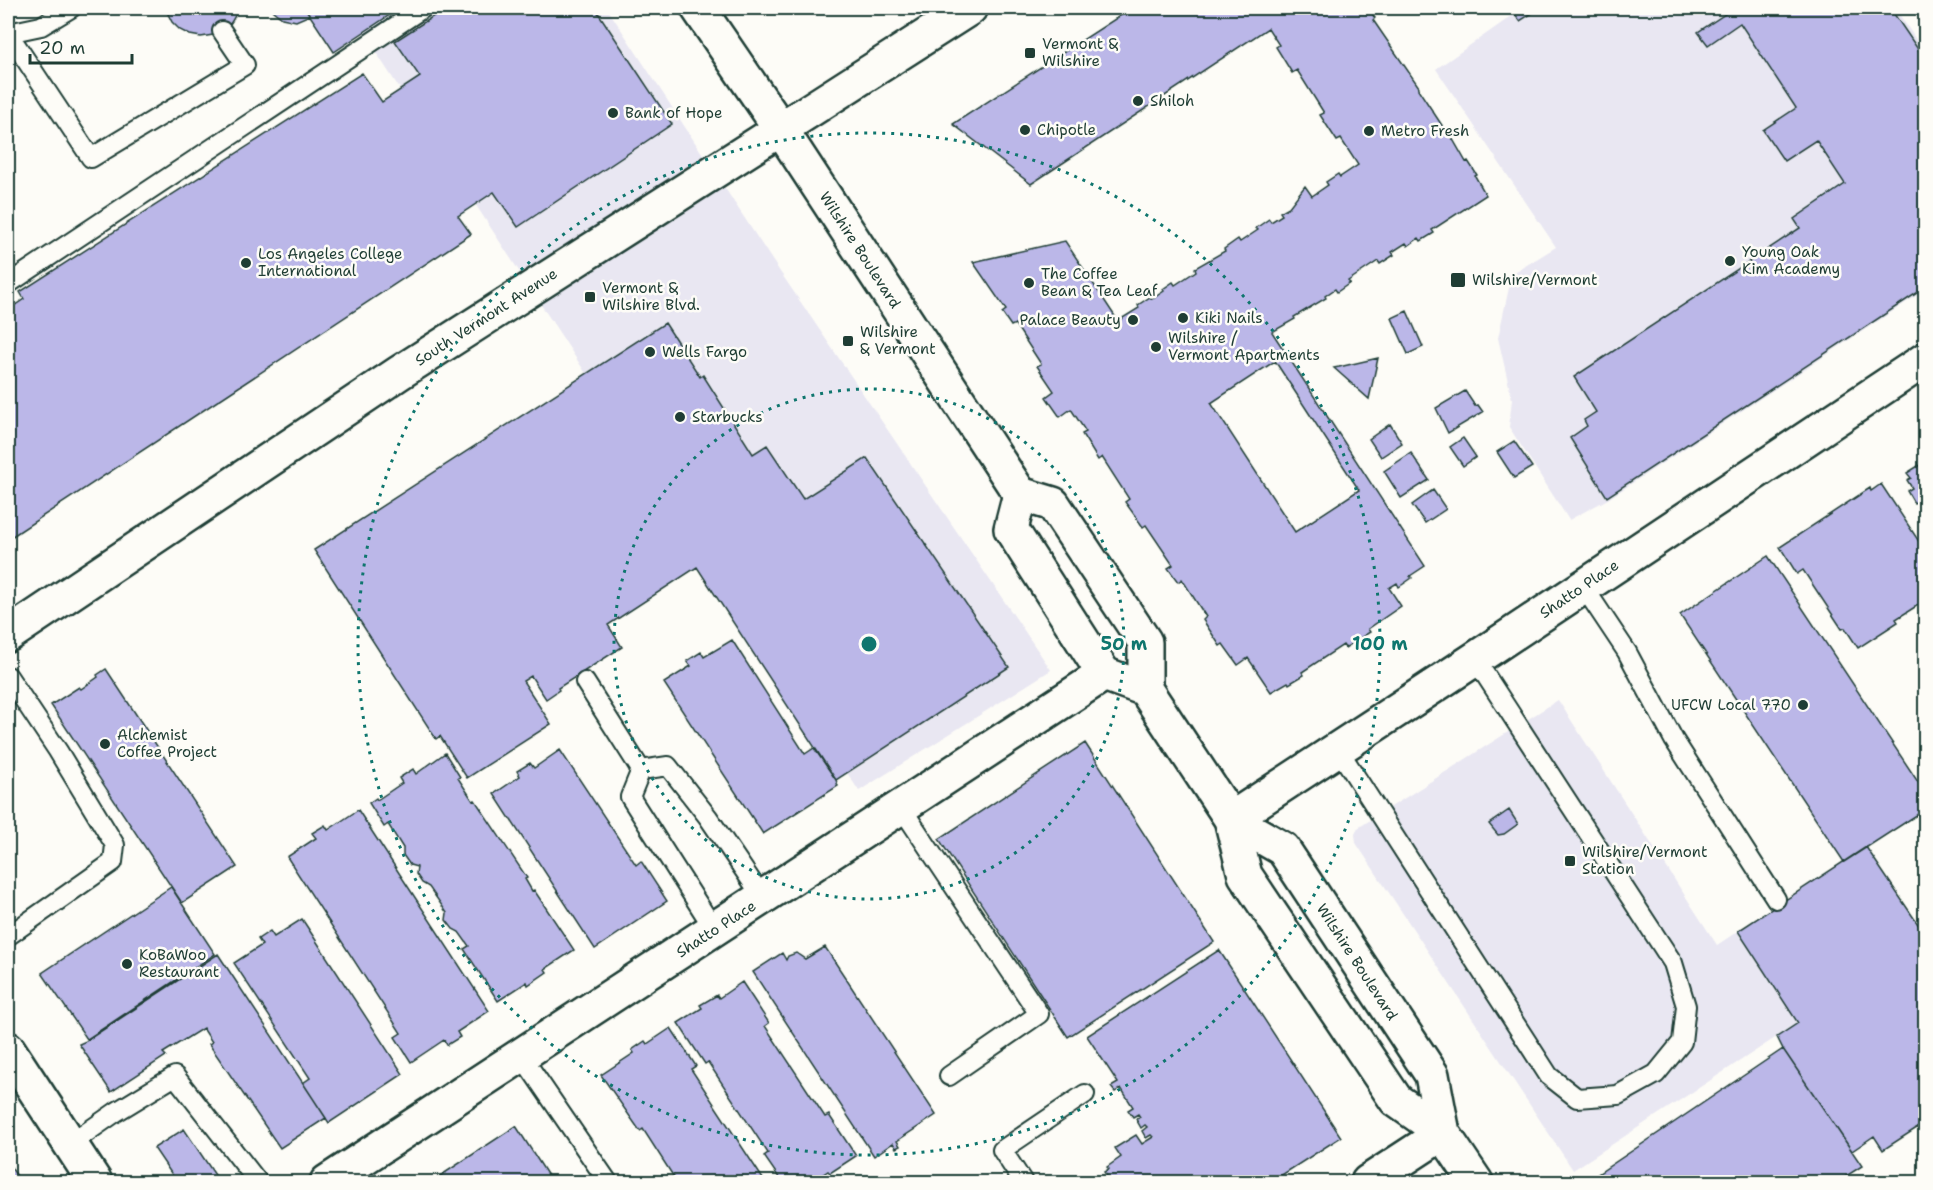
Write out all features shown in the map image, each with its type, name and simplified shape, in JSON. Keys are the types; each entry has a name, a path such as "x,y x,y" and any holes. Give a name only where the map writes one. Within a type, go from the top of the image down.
{"main road":[{"name":"Wilshire Boulevard","path":"698,8 780,128 1020,494"},
{"name":"South Vermont Avenue","path":"8,635 399,373 970,8"},
{"name":"Shatto Place","path":"1231,819 1926,359"},
{"path":"1020,494 1053,504 1145,642 1145,689 1104,674 1011,529 1020,494"},
{"name":"Shatto Place","path":"327,1182 1104,674"},
{"name":"Wilshire Boulevard","path":"1145,689 1231,819 1245,875 1271,914 1396,1100 1443,1133 1476,1182"},
{"name":"Wilshire Boulevard","path":"1231,819 1283,849 1432,1075 1443,1133"},
{"path":"8,1049 95,1182"},
{"path":"1368,1182 1443,1133"}],"lane":[{"path":"71,8 41,26 8,33 91,158 245,65 222,31"},
{"path":"8,284 423,8"},
{"path":"1583,586 1627,652 1674,741 1776,899"},
{"path":"1338,749 1549,1076 1578,1098 1618,1095 1656,1074 1682,1042 1686,1006 1673,963 1475,659"},
{"path":"8,676 115,845 113,862 8,936"},
{"path":"585,682 641,770"},
{"path":"641,770 668,766 708,817 762,898"},
{"path":"641,770 630,797 714,929"},
{"path":"902,807 1039,1014 950,1076"},
{"path":"521,1055 608,1182"},
{"path":"70,1144 116,1112 175,1076 258,1182"},
{"path":"1023,1182 1002,1150 1085,1094"}],"shaded area":[{"path":"347,8 607,8 772,260 1051,670 859,791"},
{"name":"Young Oak Kim Academy","path":"1517,8 1895,8 1925,53 1925,290 1608,499 1569,520 1509,427 1512,399 1498,338 1512,274 1556,247 1436,69 1519,11"},
{"path":"1558,700 1717,945 1738,931 1798,1023 1573,1170 1356,843 1355,834 1358,828"}],"building":[{"path":"165,8 239,8 228,27 213,35 201,37 180,30 172,22"},
{"path":"271,8 305,8 310,15 296,21 282,18"},
{"path":"305,8 400,8 334,52"},
{"name":"Los Angeles College International","path":"446,8 595,8 672,124 518,227 494,192 458,216 471,234 8,539 8,310 24,299 20,292 362,73 382,102 420,77 395,41"},
{"name":"Wilshire / Vermont Apartments","path":"1132,8 1368,8 1375,18 1373,20 1419,87 1418,89 1477,175 1475,176 1486,195 1432,230 1434,233 1421,241 1419,238 1408,246 1406,243 1392,252 1394,255 1380,264 1378,261 1348,281 1350,283 1337,292 1335,289 1325,296 1326,298 1272,332 1425,566 1399,587 1397,583 1389,588 1401,606 1368,629 1370,632 1345,648 1343,645 1302,672 1304,675 1271,692 1248,658 1238,665 1223,644 1220,646 1203,620 1206,617 1182,579 1178,582 1168,568 1173,565 1146,525 1143,527 1125,502 1129,499 1102,457 1098,460 1082,434 1086,432 1071,409 1060,417 1046,397 1054,391 1037,366 1041,364 1015,324 1011,326 1002,313 1006,310 973,262 1065,241 1118,321 1139,308 1138,305 1150,297 1152,299 1164,291 1163,289 1173,282 1175,285 1196,271 1195,268 1225,251 1224,249 1238,239 1240,242 1269,219 1271,222 1282,215 1280,212 1289,207 1305,186 1312,196 1328,185 1326,182 1338,174 1340,177 1358,165 1341,139 1337,141 1320,115 1324,113 1297,70 1292,73 1276,47 1279,45 1268,28 1031,184 953,124","holes":["1275,361 1359,490 1295,532 1211,403"]},
{"path":"1511,8 1531,8 1534,12 1520,21"},
{"path":"1730,8 1890,8 1926,61 1926,287 1607,497 1570,438 1587,426 1584,420 1596,412 1574,377 1800,228 1794,219 1845,184 1816,140 1784,161 1763,130 1796,108 1740,23 1708,45 1698,32 1731,10"},
{"path":"1407,311 1423,347 1408,354 1392,318"},
{"path":"665,323 700,377 703,375 753,454 767,445 803,499 867,458 1009,667 836,780 697,567 608,625 622,647 558,688 559,690 546,699 531,676 523,681 551,724 467,778 440,736 436,739 314,550"},
{"path":"1378,358 1369,399 1334,368 1339,367"},
{"path":"1465,391 1475,406 1478,405 1483,412 1448,433 1436,408"},
{"path":"1390,424 1402,443 1381,457 1369,439"},
{"path":"1463,438 1476,457 1463,466 1450,447"},
{"path":"1514,441 1532,467 1514,478 1497,452"},
{"path":"1411,453 1429,480 1401,498 1384,471"},
{"path":"1926,461 1925,507 1920,500 1914,503 1907,491 1912,488 1907,480 1911,478 1907,473"},
{"path":"1881,484 1926,552 1926,600 1896,619 1898,622 1858,648 1845,628 1842,629 1803,570 1797,574 1780,547 1870,488 1871,491"},
{"path":"1433,490 1446,509 1425,523 1412,505"},
{"name":"UFCW Local 770","path":"1768,556 1926,794 1926,809 1844,862 1680,615"},
{"path":"732,640 805,754 814,748 838,786 763,834 664,683 691,666 687,661 701,652 704,657"},
{"path":"106,669 237,867 182,903 51,705 79,687 81,689"},
{"path":"1085,743 1214,942 1068,1037 939,839"},
{"path":"560,750 636,865 641,861 667,901 595,949 494,794 520,776 517,771 530,763 534,768"},
{"path":"445,753 473,801 475,800 527,878 525,879 532,891 534,890 574,950 545,969 547,972 528,985 527,982 498,1001 464,949 469,946 446,920 447,913 429,887 422,883 416,874 417,867 410,865 403,855 403,848 388,824 384,827 369,803 402,783 399,778 413,769 416,774"},
{"path":"358,810 489,1011 457,1032 460,1037 447,1045 444,1040 411,1062 395,1037 401,1033 287,857 316,838 312,833 325,825 328,830"},
{"path":"1509,810 1518,824 1504,834 1498,835 1489,824"},
{"path":"1866,847 1926,936 1926,1122 1883,1150 1874,1136 1852,1151 1783,1049 1777,1037 1798,1023 1738,931"},
{"path":"171,887 215,954 87,1039 42,973"},
{"path":"302,919 403,1074 329,1123 303,1083 310,1078 234,963 262,945 258,939 270,931 274,937"},
{"path":"825,947 936,1115 897,1141 900,1146 896,1148 893,1143 874,1156 753,972 782,953 786,960 788,956 796,953 805,959"},
{"path":"1219,950 1341,1137 1271,1182 1111,1182 1104,1172 1121,1157 1115,1148 1136,1135 1142,1144 1153,1137 1151,1135 1146,1138 1142,1131 1147,1127 1145,1125 1141,1128 1136,1119 1140,1117 1138,1114 1133,1117 1128,1110 1133,1107 1121,1088 1115,1092 1111,1087 1118,1083 1087,1036"},
{"path":"218,954 326,1118 280,1148 209,1044 212,1042 203,1028 163,1053 166,1056 111,1092 79,1044"},
{"path":"742,982 769,1023 765,1026 825,1117 829,1115 856,1156 830,1173 828,1171 816,1179 818,1181 816,1182 782,1182 764,1156 768,1153 708,1062 705,1064 678,1023 702,1008 700,1005 717,995 719,998"},
{"path":"671,1028 696,1066 691,1069 765,1182 677,1182 643,1129 640,1131 601,1075 634,1053 632,1050 645,1041 647,1044"},
{"path":"1783,1049 1862,1166 1837,1182 1586,1182"},
{"path":"516,1126 552,1182 444,1182 440,1176"},
{"path":"184,1129 217,1178 210,1182 190,1180 177,1182 154,1148"},
{"path":"8,1163 21,1182 8,1182"}],"place":[{"name":"Vermont & Wilshire","path":"1030,53"},
{"name":"Shiloh","path":"1138,101"},
{"name":"Bank of Hope","path":"613,113"},
{"name":"Chipotle","path":"1025,130"},
{"name":"Metro Fresh","path":"1369,131"},
{"name":"Young Oak Kim Academy","path":"1730,261"},
{"name":"Los Angeles College International","path":"246,263"},
{"name":"Wilshire/Vermont","path":"1458,280"},
{"name":"The Coffee Bean & Tea Leaf","path":"1029,283"},
{"name":"Vermont & Wilshire Blvd.","path":"590,297"},
{"name":"Kiki Nails","path":"1183,318"},
{"name":"Palace Beauty","path":"1133,320"},
{"name":"Wilshire & Vermont","path":"848,341"},
{"name":"Wilshire / Vermont Apartments","path":"1156,347"},
{"name":"Wells Fargo","path":"650,352"},
{"name":"Starbucks","path":"680,417"},
{"name":"UFCW Local 770","path":"1803,705"},
{"name":"Alchemist Coffee Project","path":"105,744"},
{"name":"Wilshire/Vermont Station","path":"1570,861"},
{"name":"KoBaWoo Restaurant","path":"127,964"}]}
